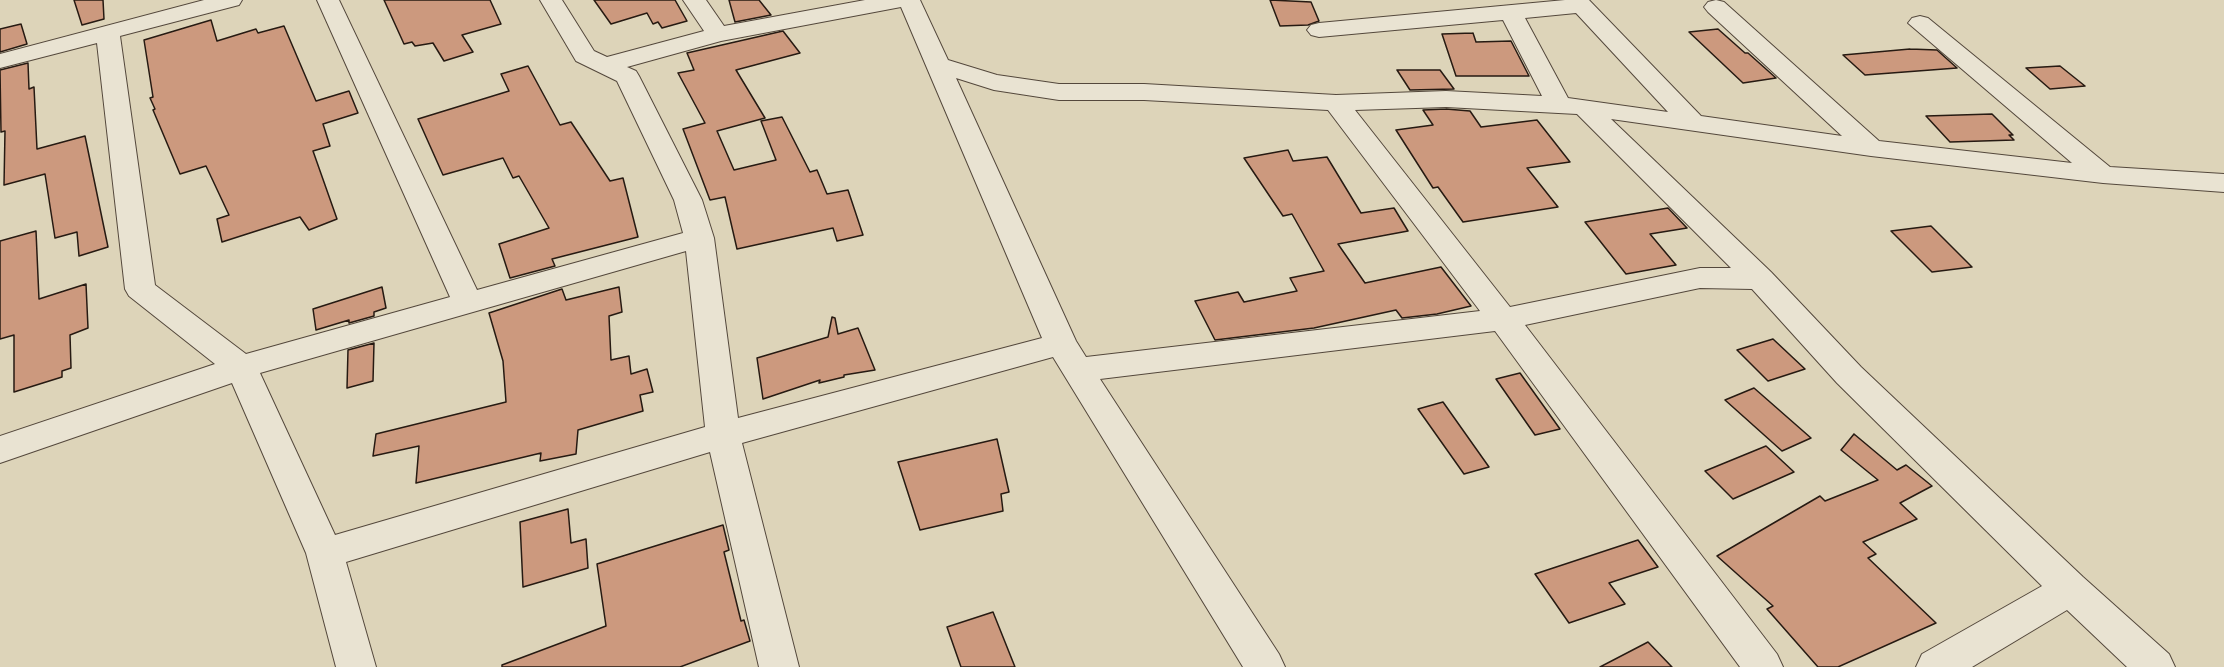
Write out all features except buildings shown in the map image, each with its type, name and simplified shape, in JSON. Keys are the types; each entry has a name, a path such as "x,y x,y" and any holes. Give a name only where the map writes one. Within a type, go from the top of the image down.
{"street":[{"path":"0,61 231,0"},
{"path":"327,0 467,302"},
{"path":"551,0 585,56 627,76 688,200 699,238 723,435 779,667"},
{"path":"694,0 718,34"},
{"path":"605,65 718,34 902,0"},
{"path":"909,0 1069,357 1265,667"},
{"path":"1319,30 1510,12 1579,3 1691,121"},
{"path":"1716,7 1871,148"},
{"path":"1510,12 1572,106 1760,279 1848,375 2070,589 2155,667"},
{"path":"1920,23 2103,175"},
{"path":"108,32 140,289 240,367 325,552 356,667"},
{"path":"938,65 994,82 1059,92 1144,92 1336,103 1446,99 1572,106 1871,148 2103,175 2224,183"},
{"path":"1336,103 1503,319 1763,667"},
{"path":"0,450 240,367 699,238"},
{"path":"325,552 723,435 1069,357 1503,319 1700,278 1760,279"},
{"path":"1936,667 2070,589"}]}
